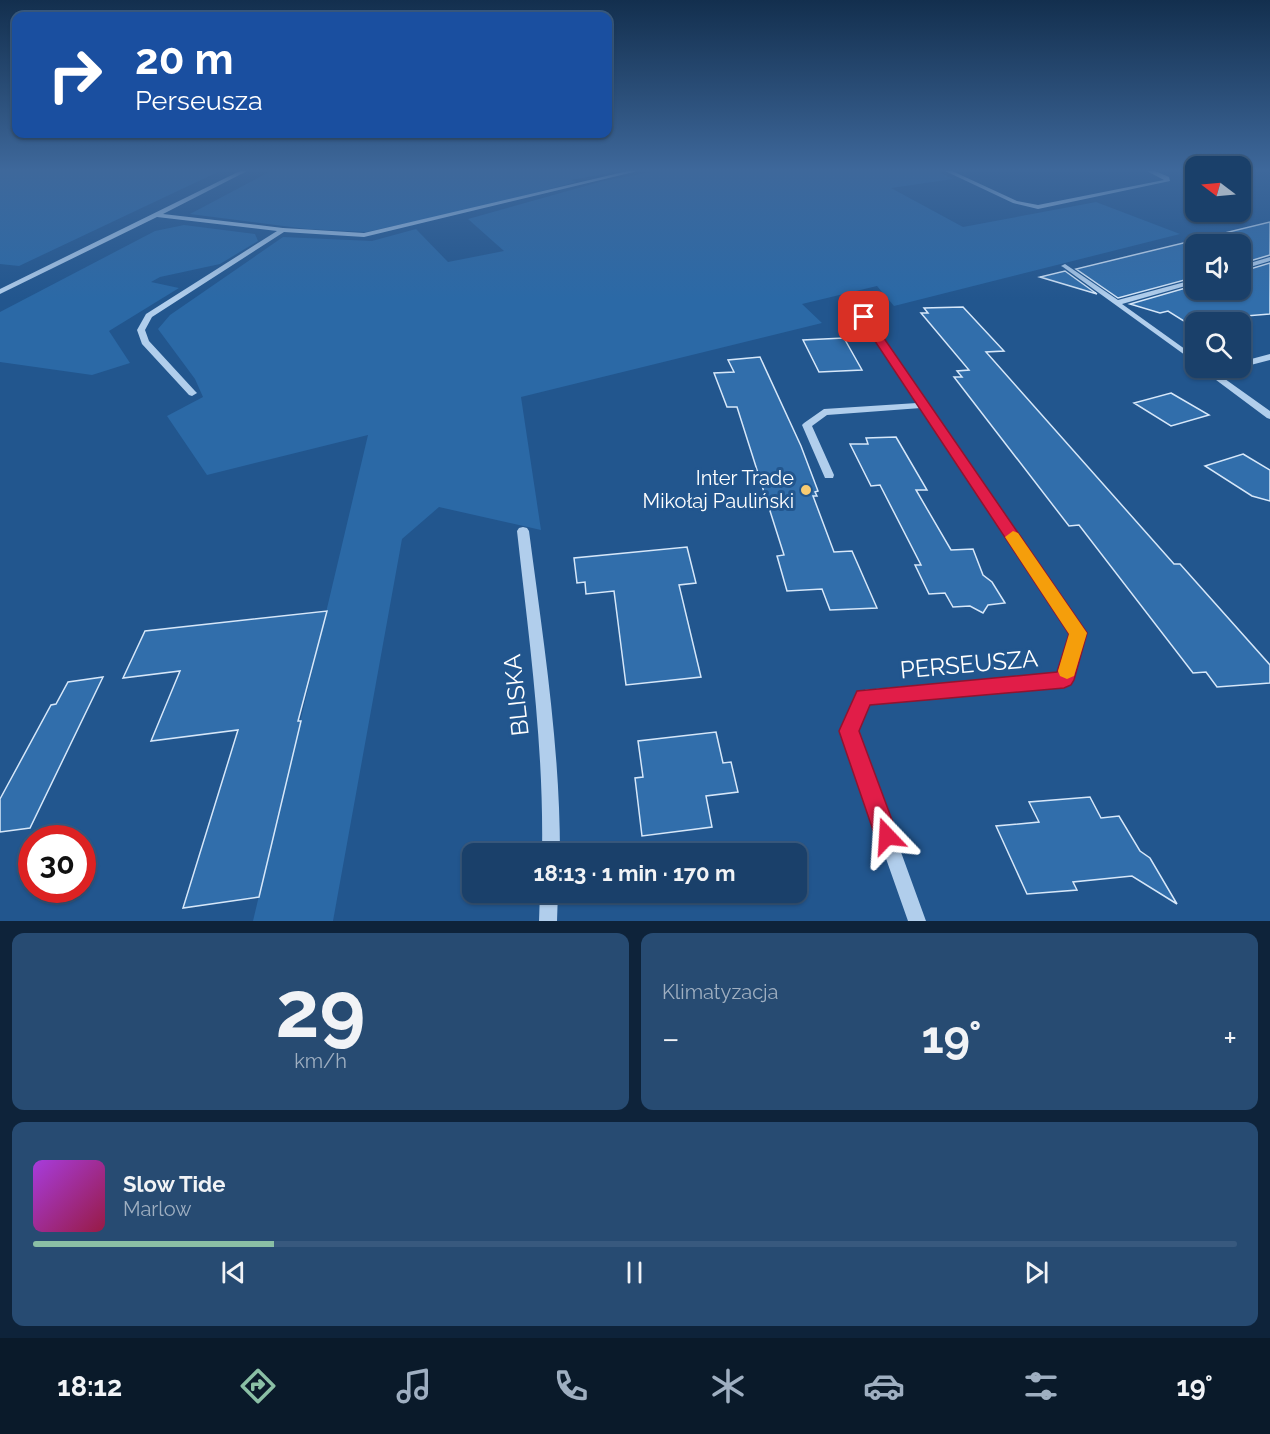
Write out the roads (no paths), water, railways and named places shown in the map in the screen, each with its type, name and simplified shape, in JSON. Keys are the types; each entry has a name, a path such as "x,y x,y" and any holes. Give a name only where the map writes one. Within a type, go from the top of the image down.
{"street":[{"path":"0,292 160,213"},
{"path":"156,215 283,230 364,235 458,213"},
{"path":"192,393 145,342 141,330 149,316 283,230"},
{"path":"1251,265 1270,259"},
{"path":"1065,266 1185,353"},
{"path":"1117,303 1185,284"},
{"name":"PERSEUSZA","path":"864,317 1078,633 1064,680 864,697 849,731 917,921"},
{"path":"1251,362 1270,357"},
{"path":"1219,378 1270,416"},
{"path":"829,475 807,425 824,412 923,405"},
{"name":"BLISKA","path":"523,531 544,719 552,817 551,843"},
{"path":"548,921 549,903"}],"place":[{"name":"Inter Trade Mikołaj Pauliński","path":"806,490"}]}
